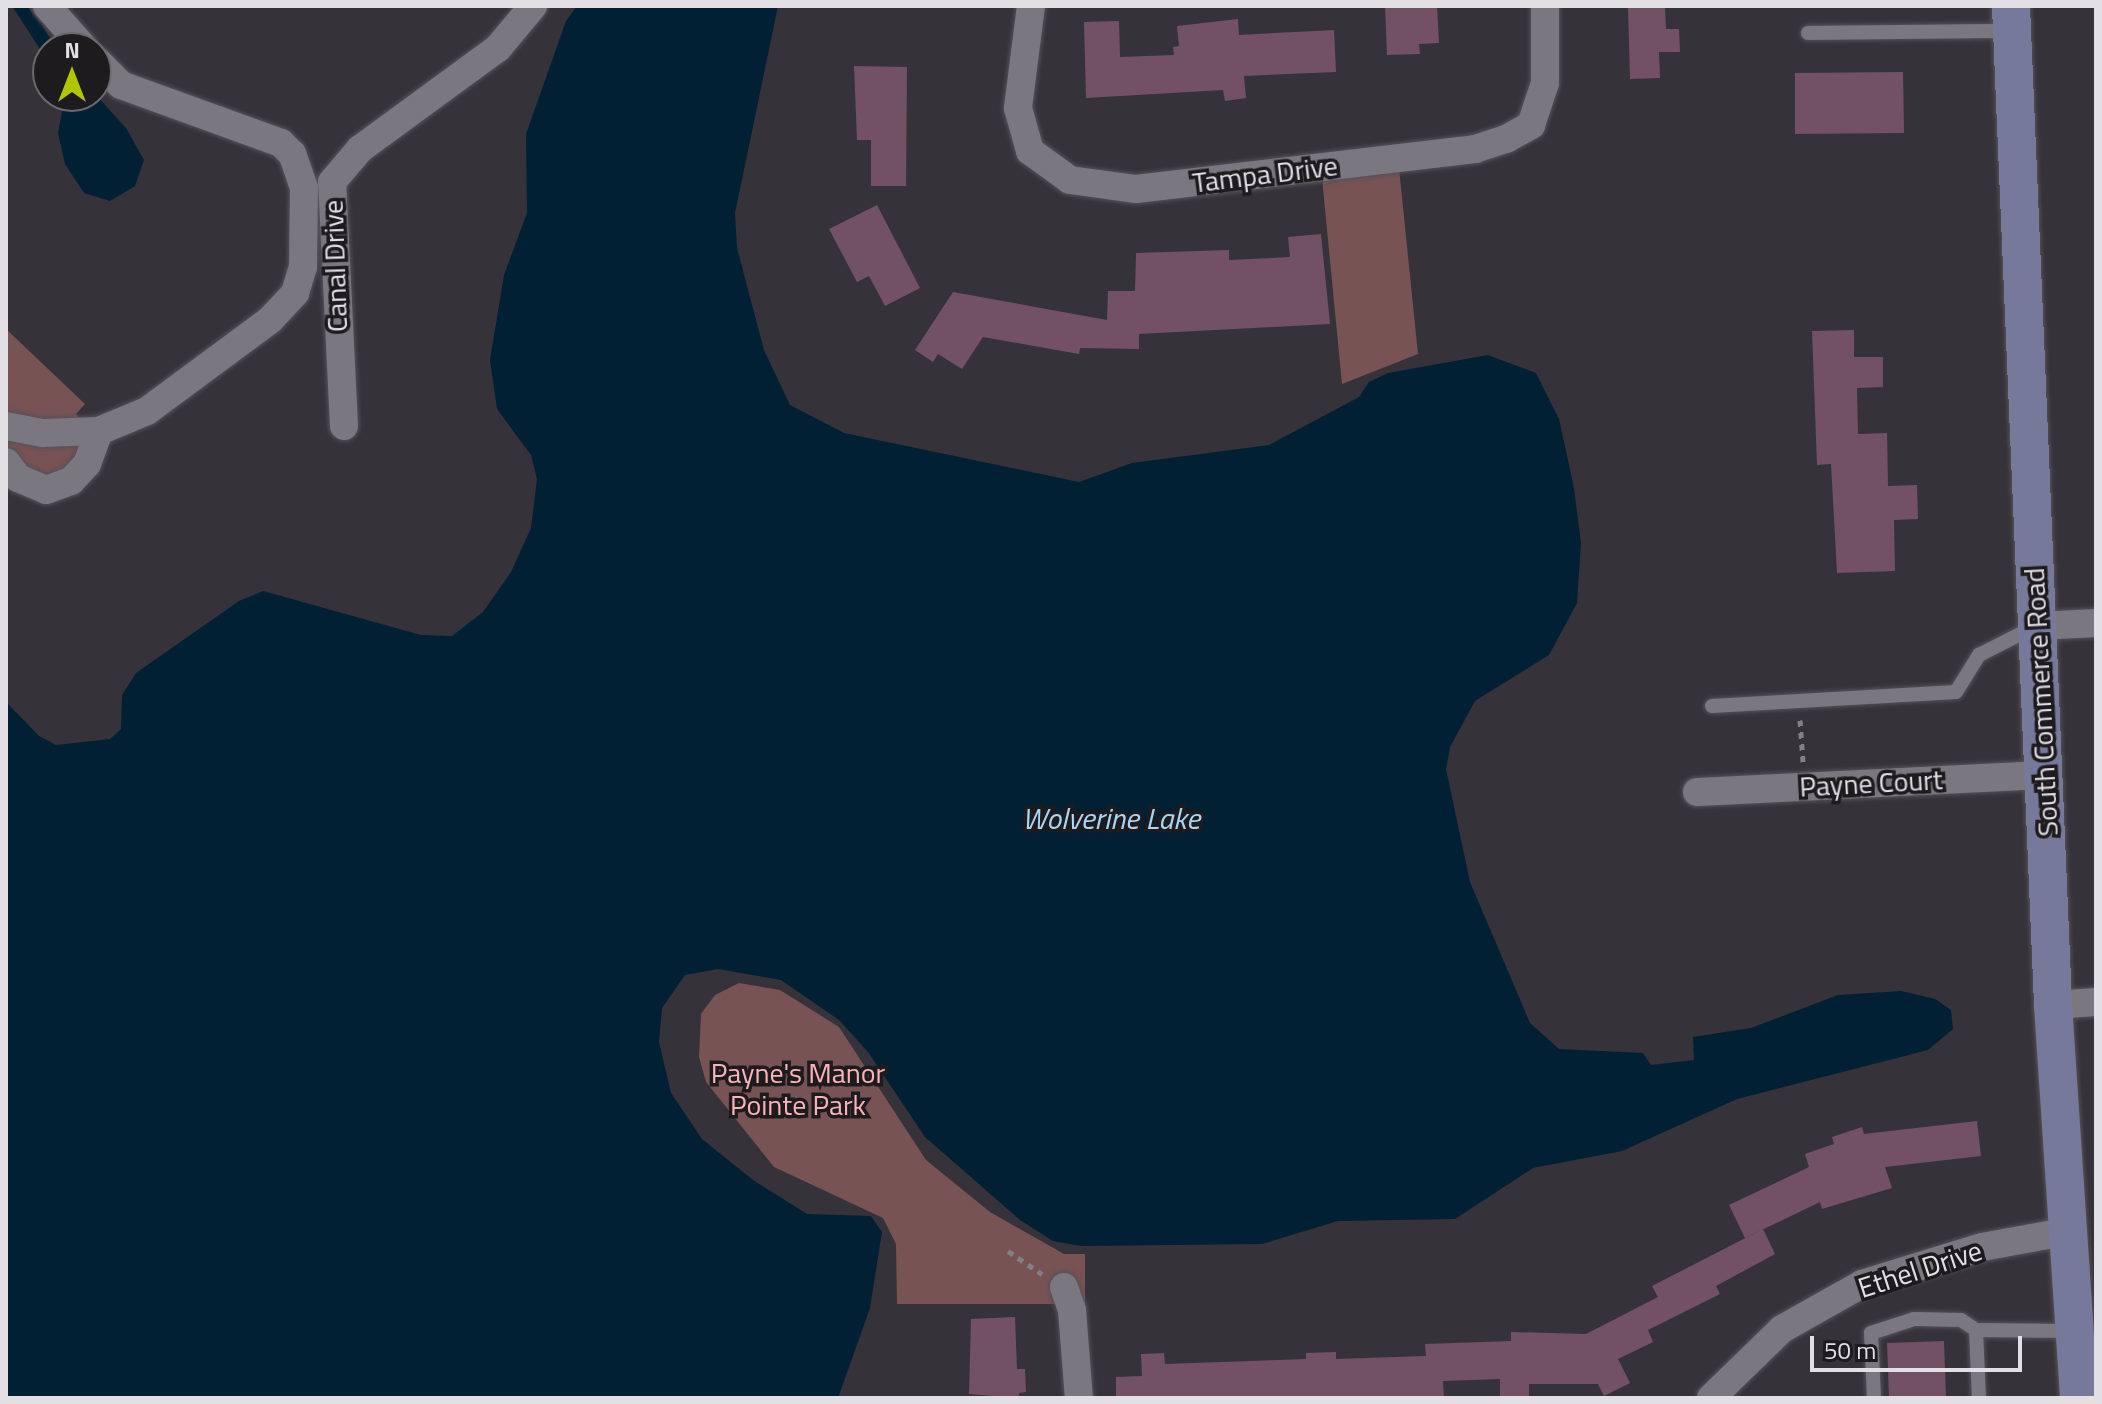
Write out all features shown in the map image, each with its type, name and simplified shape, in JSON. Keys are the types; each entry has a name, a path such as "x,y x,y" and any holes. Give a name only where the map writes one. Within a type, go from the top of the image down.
{"street":[{"path":"47,6 70,32"},
{"name":"Canal Drive","path":"344,426 320,230 332,182 360,149 498,48 533,6"},
{"name":"Tampa Drive","path":"1031,6 1018,108 1030,151 1070,180 1136,189 1475,149 1506,139 1531,125 1545,83 1545,6"},
{"name":"South Commerce Road","path":"2012,19 2053,1005 2079,1398"},
{"path":"6,426 43,433 99,431 147,411 270,320 295,293 320,230 299,170 281,143 146,96 121,85 112,76"},
{"path":"6,462 18,478 46,490 58,486 71,481 87,464 99,431"},
{"path":"2037,626 2096,623"},
{"name":"Payne Court","path":"1697,792 2045,775"},
{"path":"2053,1005 2096,1002"},
{"name":"Ethel Drive","path":"1711,1398 1782,1329 1862,1284 1982,1247 2070,1231"},
{"path":"1064,1287 1072,1310 1079,1398"}],"lane":[{"path":"1808,33 2012,19"},
{"path":"1712,706 1956,692 1979,655 2037,626"},
{"path":"1874,1398 1871,1333 1914,1319 1961,1320 1976,1330 2076,1331"},
{"path":"1976,1330 1979,1398"}],"path":[{"path":"1799,701 1804,787"},
{"path":"1008,1251 1064,1287"}],"green space":[{"path":"1399,168 1418,354 1342,384 1322,178"},
{"path":"6,329 85,404 76,414 82,420 82,454 63,472 42,477 17,464 6,448"},
{"name":"Payne's Manor Pointe Park","path":"739,983 780,990 839,1027 926,1160 990,1212 1064,1254 1085,1254 1085,1304 897,1304 896,1244 883,1218 774,1167 706,1082 699,1057 701,1014 715,995"}],"water":[{"path":"12,6 27,6 46,32 32,32 32,37"},
{"name":"Wolverine Lake","path":"577,6 778,6 735,213 737,248 764,350 790,405 844,433 1079,482 1132,463 1269,445 1359,397 1369,382 1388,373 1488,355 1536,373 1559,419 1574,488 1581,543 1577,603 1549,655 1475,701 1450,747 1446,769 1470,882 1530,1023 1559,1049 1643,1053 1651,1065 1694,1060 1693,1037 1751,1028 1838,995 1901,991 1935,999 1951,1010 1953,1029 1928,1050 1737,1099 1622,1151 1533,1168 1455,1219 1338,1221 1262,1244 1081,1246 1053,1241 1020,1220 925,1137 868,1052 839,1020 781,980 718,969 685,975 662,1008 659,1042 671,1093 702,1139 753,1180 807,1214 871,1216 882,1232 870,1308 838,1398 6,1398 6,702 39,736 56,745 110,739 121,729 122,695 136,673 239,601 263,591 421,635 452,636 483,612 511,572 531,528 537,479 531,455 497,409 490,360 504,275 527,213 526,134 566,21"},
{"path":"62,112 111,112 126,128 144,160 135,186 110,201 84,193 65,164 58,133"}],"building":[{"path":"1385,6 1437,6 1439,43 1419,44 1420,54 1387,55"},
{"path":"1665,6 1666,29 1679,29 1680,52 1659,52 1660,78 1630,79 1628,7"},
{"path":"1238,19 1239,35 1334,30 1336,72 1244,76 1246,98 1225,101 1223,90 1086,98 1084,22 1119,21 1120,57 1174,55 1173,47 1179,46 1177,26"},
{"path":"854,66 907,67 906,186 871,186 871,140 857,140"},
{"path":"1903,72 1904,133 1795,134 1795,73"},
{"path":"877,205 920,288 885,306 869,276 857,282 829,229"},
{"path":"1321,234 1330,324 1139,334 1139,349 1080,348 1079,354 983,337 962,369 938,354 933,362 915,350 953,292 1107,320 1108,291 1135,291 1136,253 1229,250 1229,260 1290,257 1288,237"},
{"path":"1854,330 1854,357 1883,357 1883,387 1857,388 1858,434 1887,433 1888,486 1917,485 1918,519 1894,520 1895,571 1837,573 1831,464 1817,465 1812,331"},
{"path":"1977,1121 1981,1156 1885,1167 1892,1188 1822,1209 1820,1202 1745,1238 1729,1205 1809,1167 1805,1154 1834,1144 1832,1137 1862,1127 1864,1134"},
{"path":"1763,1229 1775,1254 1716,1286 1720,1294 1648,1330 1653,1342 1618,1359 1630,1383 1604,1396 1598,1384 1529,1384 1529,1398 1500,1398 1500,1379 1443,1381 1444,1398 1116,1398 1116,1377 1142,1376 1141,1354 1164,1353 1165,1364 1306,1359 1306,1353 1336,1352 1336,1359 1426,1356 1425,1344 1511,1341 1511,1332 1586,1334 1658,1297 1652,1286"},
{"path":"1015,1317 1017,1369 1025,1369 1026,1392 1019,1393 1019,1398 969,1394 971,1319"},
{"path":"1944,1341 1946,1398 1889,1398 1887,1343"}]}
